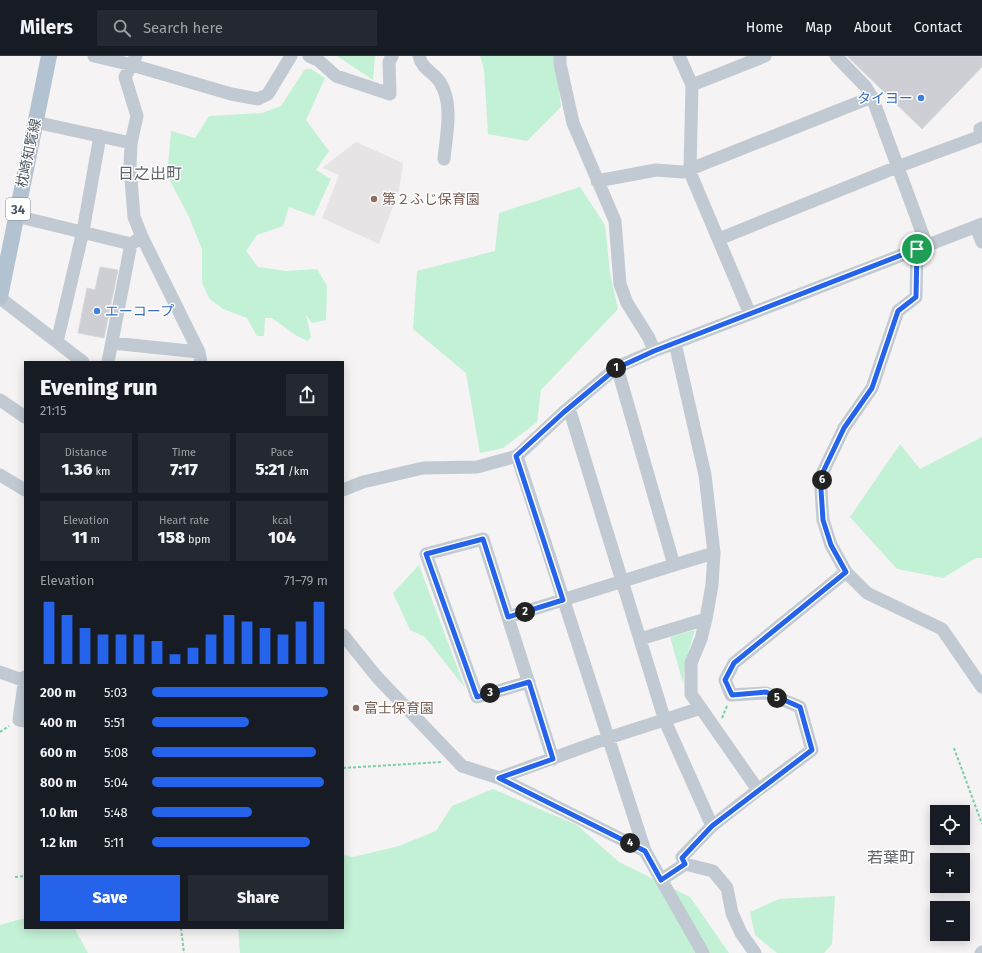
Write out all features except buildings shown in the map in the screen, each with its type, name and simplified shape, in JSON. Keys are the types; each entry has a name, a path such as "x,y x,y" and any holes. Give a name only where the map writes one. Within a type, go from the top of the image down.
{"main road":[{"name":"枕崎知覧線","path":"0,297 49,56"}],"street":[{"path":"94,56 134,60 231,94 258,99 268,94 291,56"},
{"path":"309,56 318,60 336,76 390,94 390,62 392,56"},
{"path":"419,56 421,63 440,82 447,102 448,121 444,160"},
{"path":"560,56 560,64 573,123 615,221 620,284 627,303 649,338 654,351"},
{"path":"678,56 692,85 690,170 750,314"},
{"path":"692,85 766,56"},
{"path":"836,56 865,86 872,97 897,167 922,247 916,297 898,311 872,388 844,428 822,474 821,490 823,520 831,545 846,572 867,593 942,629 982,687"},
{"path":"134,60 125,77 137,116 131,143 131,192 137,240 200,357"},
{"path":"598,181 646,171 683,172 690,170 872,97"},
{"path":"36,122 131,143"},
{"path":"719,239 897,167 981,136 980,129 982,128"},
{"path":"57,342 84,232 100,136"},
{"path":"16,216 84,232 137,240"},
{"path":"344,490 363,482 424,468 477,467 516,456 569,408 617,368 654,351 979,226 982,242"},
{"path":"108,361 137,240"},
{"path":"0,297 82,361"},
{"path":"112,343 200,357"},
{"path":"675,343 705,475 714,554 712,585 706,619 701,639 691,663 691,694 758,790"},
{"path":"617,368 674,564"},
{"path":"0,400 24,417"},
{"path":"569,408 665,721 712,826"},
{"path":"516,456 645,851 704,953"},
{"path":"0,475 24,489"},
{"path":"529,682 477,697 426,554 483,539 529,682 553,759"},
{"path":"508,617 674,564 714,554"},
{"path":"685,864 682,858 712,826 812,750 800,707 766,692 732,695 725,680 734,663 846,572"},
{"path":"640,639 706,619"},
{"path":"344,636 377,677 462,766 499,778 645,851"},
{"path":"0,672 24,679"},
{"path":"24,686 19,720 24,721"},
{"path":"499,778 608,738 665,721 701,708"},
{"path":"661,880 685,864 713,871 727,888 732,913 740,933 755,953"}],"path":[{"path":"717,730 732,695"},
{"path":"954,748 982,824"},
{"path":"344,768 457,760"},
{"path":"15,877 24,876"},
{"path":"181,929 184,953"}],"shaded area":[{"path":"356,142 403,163 399,190 379,244 322,218 339,175 322,168"}],"green space":[{"path":"337,56 375,56 373,80"},
{"path":"480,56 555,56 561,107 527,141 488,134 484,69"},
{"path":"305,69 311,69 325,78 306,120 329,151 316,170 331,179 314,216 289,207 283,226 257,235 246,251 258,267 286,271 317,269 327,286 326,320 312,323 306,315 311,336 308,341 297,336 272,318 265,318 264,336 257,336 247,318 223,309 209,298 202,283 202,249 189,217 167,175 171,131 195,138 209,116 262,113 281,106"},
{"path":"580,187 605,225 610,273 618,309 541,390 537,422 503,448 480,453 466,373 413,329 417,271 495,251 499,213"},
{"path":"982,437 982,558 976,558 943,578 897,569 850,517 900,444 920,469"},
{"path":"419,565 465,688 425,637 410,630 393,593"},
{"path":"695,630 686,659 683,683 670,637"},
{"path":"493,789 577,825 619,862 690,897 729,953 240,953 238,929 344,929 344,855 353,857 399,846 436,831 452,806"},
{"path":"835,896 832,944 824,953 777,953 755,935 750,912 779,899"},
{"path":"24,918 24,929 75,929 88,953 0,953 0,925"}],"place":[{"name":"タイヨー","path":"921,98"},
{"name":"第２ふじ保育園","path":"374,199"},
{"name":"エーコープ","path":"97,311"},
{"name":"富士保育園","path":"356,708"}],"district":[{"name":"日之出町","path":"150,173"},
{"name":"若葉町","path":"891,857"}],"route":[{"path":"917,249 916,297 898,311 872,388 844,428 822,474 821,490 823,520 831,545 846,572 734,663 725,680 732,695 766,692 800,707 812,750 712,826 682,858 685,864 661,880 645,851 542,798 499,778 553,759 529,682 477,697 426,554 483,539 508,617 563,600 516,456 564,412 617,368 654,351 917,249"}]}
